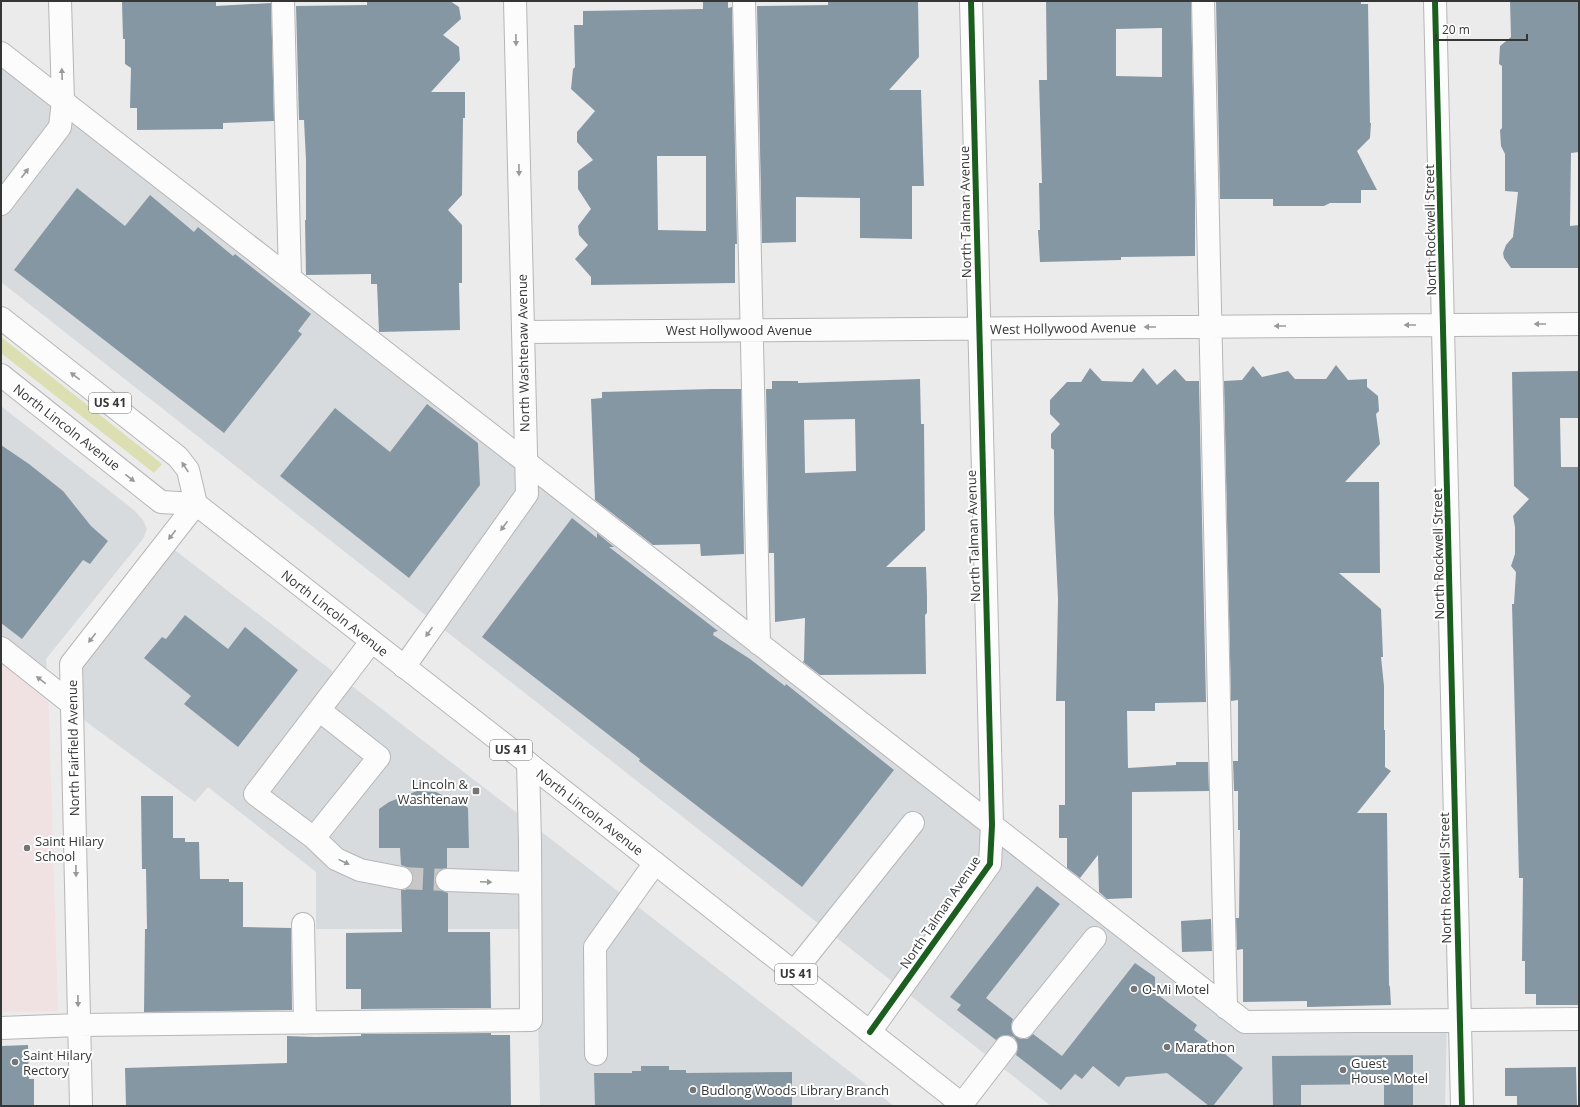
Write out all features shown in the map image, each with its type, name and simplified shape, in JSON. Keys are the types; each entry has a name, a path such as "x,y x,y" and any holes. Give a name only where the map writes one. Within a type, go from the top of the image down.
{"street":[{"path":"1,204 60,126 63,101 60,1"},
{"path":"283,1 290,278"},
{"name":"North Washtenaw Avenue","path":"404,666 527,494 515,1"},
{"path":"744,1 759,644"},
{"name":"North Talman Avenue","path":"870,1032 990,864 992,825 978,329 971,1"},
{"path":"1203,1 1226,1008"},
{"name":"North Rockwell Street","path":"1435,1 1462,1106"},
{"path":"1,53 1245,1022 1579,1019"},
{"name":"US 41","path":"1,318 178,457 188,470 196,504"},
{"name":"West Hollywood Avenue","path":"523,332 1579,324"},
{"name":"North Lincoln Avenue","path":"1,375 161,502 196,504 963,1105"},
{"name":"North Fairfield Avenue","path":"81,1106 71,664 196,504"},
{"path":"371,642 255,794 314,838 336,859 360,870 401,878"},
{"path":"1,648 72,704"},
{"path":"314,838 379,757 319,710"},
{"path":"1,1028 79,1025 530,1020 528,763"},
{"path":"794,972 913,823"},
{"path":"596,1054 595,947 655,863"},
{"path":"447,880 530,883"},
{"path":"303,924 305,1023"},
{"path":"1023,1026 1095,938"},
{"path":"963,1105 1006,1047"}],"shaded area":[{"path":"1,53 1244,1021 1447,1020 1445,1106 1051,1106 1,282"},
{"path":"1,406 134,510 143,520 147,529 143,539 46,659 48,685 1,648"},
{"path":"163,541 529,822 894,1106 540,1106 538,1020 530,929 316,929 316,872 208,787 195,802 73,712 71,666"},
{"name":"Saint Hilary School","path":"1,647 48,685 58,1011 1,1012"}],"green space":[{"path":"1,337 162,464 154,473 1,353"}],"building":[{"path":"216,1 216,6 271,3 274,121 223,123 223,129 137,130 137,108 130,108 131,68 125,64 125,39 123,39 122,2"},
{"path":"450,1 459,7 461,19 443,35 459,47 460,60 431,92 465,92 465,118 463,118 462,195 448,210 462,225 462,283 459,283 460,330 379,332 377,284 371,284 371,274 306,275 306,160 304,120 299,120 296,6 367,5 367,2"},
{"path":"703,1 728,1 728,8 732,7 737,244 735,244 735,283 591,285 591,277 575,259 588,245 579,235 578,226 591,209 578,189 578,171 593,160 577,142 577,132 595,111 571,89 573,69 575,67 574,25 583,25 583,11 703,9","holes":["657,156 706,156 706,231 658,230"]},
{"path":"828,1 918,1 919,57 889,90 921,90 924,186 912,186 912,239 860,238 860,198 796,197 796,242 762,243 757,6 828,5"},
{"path":"1046,1 1191,1 1195,256 1121,257 1121,260 1040,262 1038,230 1040,230 1039,183 1042,183 1039,80 1047,80","holes":["1162,28 1162,77 1116,76 1116,29"]},
{"path":"1216,1 1361,1 1361,4 1368,4 1371,123 1370,138 1357,151 1377,190 1361,190 1361,203 1330,203 1324,206 1273,206 1273,199 1220,199"},
{"path":"1510,1 1579,1 1579,152 1571,153 1570,226 1579,225 1579,268 1511,268 1504,258 1503,253 1506,245 1513,237 1518,192 1505,191 1505,154 1501,146 1500,130 1502,128 1502,66 1499,64 1500,46 1511,37"},
{"path":"77,188 125,226 150,195 194,232 198,227 233,256 235,254 311,314 298,331 302,334 224,433 14,270"},
{"path":"1336,365 1348,380 1367,379 1367,387 1378,396 1379,411 1376,414 1380,444 1345,482 1379,482 1380,573 1339,573 1381,609 1383,657 1381,657 1384,686 1385,767 1391,771 1357,813 1387,813 1389,985 1391,1005 1307,1007 1307,1001 1243,1002 1243,949 1237,950 1236,918 1239,918 1240,830 1238,830 1238,791 1234,791 1233,761 1238,761 1238,700 1231,701 1224,381 1242,380 1253,366 1262,377 1288,371 1295,379 1326,379"},
{"path":"1090,368 1102,381 1132,382 1143,368 1157,385 1175,369 1186,381 1199,381 1206,702 1155,703 1155,711 1127,711 1128,768 1176,765 1176,762 1208,762 1209,791 1132,792 1132,898 1107,899 1099,892 1098,855 1080,878 1067,868 1067,838 1059,838 1059,805 1065,805 1065,701 1056,701 1058,599 1054,514 1054,450 1051,448 1051,434 1060,424 1050,414 1050,400 1067,382 1081,382"},
{"path":"1579,371 1579,418 1560,418 1561,467 1579,467 1579,1005 1536,1005 1536,994 1525,994 1525,961 1522,961 1523,878 1519,878 1512,604 1514,604 1516,572 1511,566 1515,554 1515,527 1513,516 1529,499 1514,486 1512,372"},
{"path":"920,379 921,424 924,424 925,530 886,567 926,567 926,674 820,675 803,662 805,618 775,622 774,553 769,553 766,389 772,389 772,381 798,381 798,383","holes":["855,419 856,471 805,473 804,420"]},
{"path":"741,389 744,554 701,556 700,544 653,545 595,500 591,399 602,398 602,392"},
{"path":"427,404 478,443 480,485 409,578 280,476 335,408 390,452"},
{"path":"1,445 29,464 63,491 91,526 108,541 90,564 83,560 22,639 1,623"},
{"path":"572,518 597,538 597,533 614,547 609,547 718,631 714,632 713,635 750,659 785,686 786,684 894,770 802,887 482,637"},
{"path":"185,615 228,649 245,627 298,670 238,747 184,704 191,696 144,658 162,637 166,639"},
{"path":"417,791 436,792 446,797 446,799 462,803 468,808 469,848 447,848 447,868 441,869 437,873 435,880 436,886 440,890 448,893 448,932 490,932 491,1008 361,1009 361,989 346,989 346,933 402,932 401,890 405,890 411,886 413,874 409,868 401,865 400,848 379,848 379,809 389,802"},
{"path":"141,796 173,796 173,838 185,838 185,842 199,842 200,879 229,879 229,882 243,882 243,927 291,928 292,1010 144,1012 145,929 147,929 146,869 142,869"},
{"path":"1037,886 1060,904 986,998 1013,1019 1011,1025 1012,1032 1015,1036 1021,1039 1027,1039 1033,1034 1062,1056 1135,963 1155,977 1155,987 1152,990 1197,1025 1194,1030 1243,1068 1213,1106 1209,1106 1167,1073 1126,1077 1119,1087 1093,1066 1082,1079 1075,1074 1061,1090 1016,1055 1018,1048 1014,1037 1007,1035 1001,1036 996,1040 957,1010 961,1005 950,997"},
{"path":"1211,919 1212,951 1182,952 1181,921"},
{"path":"491,1033 491,1035 510,1035 511,1106 126,1106 125,1068 287,1063 287,1036 315,1037 361,1036 361,1034"},
{"name":"Saint Hilary Rectory","path":"28,1045 29,1079 34,1079 34,1106 1,1106 1,1046"},
{"name":"Guest House Motel","path":"1413,1055 1413,1106 1384,1106 1384,1084 1301,1085 1301,1106 1273,1106 1272,1056"},
{"name":"Budlong Woods Library Branch","path":"641,1066 669,1066 669,1070 686,1070 686,1073 792,1072 792,1106 595,1106 594,1073 632,1073 632,1071 641,1071"},
{"path":"1576,1067 1577,1106 1517,1106 1517,1096 1505,1096 1505,1068"}],"tunnel":[{"path":"401,878 447,880"}],"cycle path":[{"path":"870,1032 990,864 992,825 971,1"},
{"path":"1435,1 1462,1106"}],"place":[{"name":"Lincoln & Washtenaw","path":"476,791"},
{"name":"Saint Hilary School","path":"27,848"},
{"name":"O-Mi Motel","path":"1134,989"},
{"name":"Marathon","path":"1167,1047"},
{"name":"Saint Hilary Rectory","path":"15,1062"},
{"name":"Guest House Motel","path":"1343,1070"},
{"name":"Budlong Woods Library Branch","path":"693,1090"}]}
